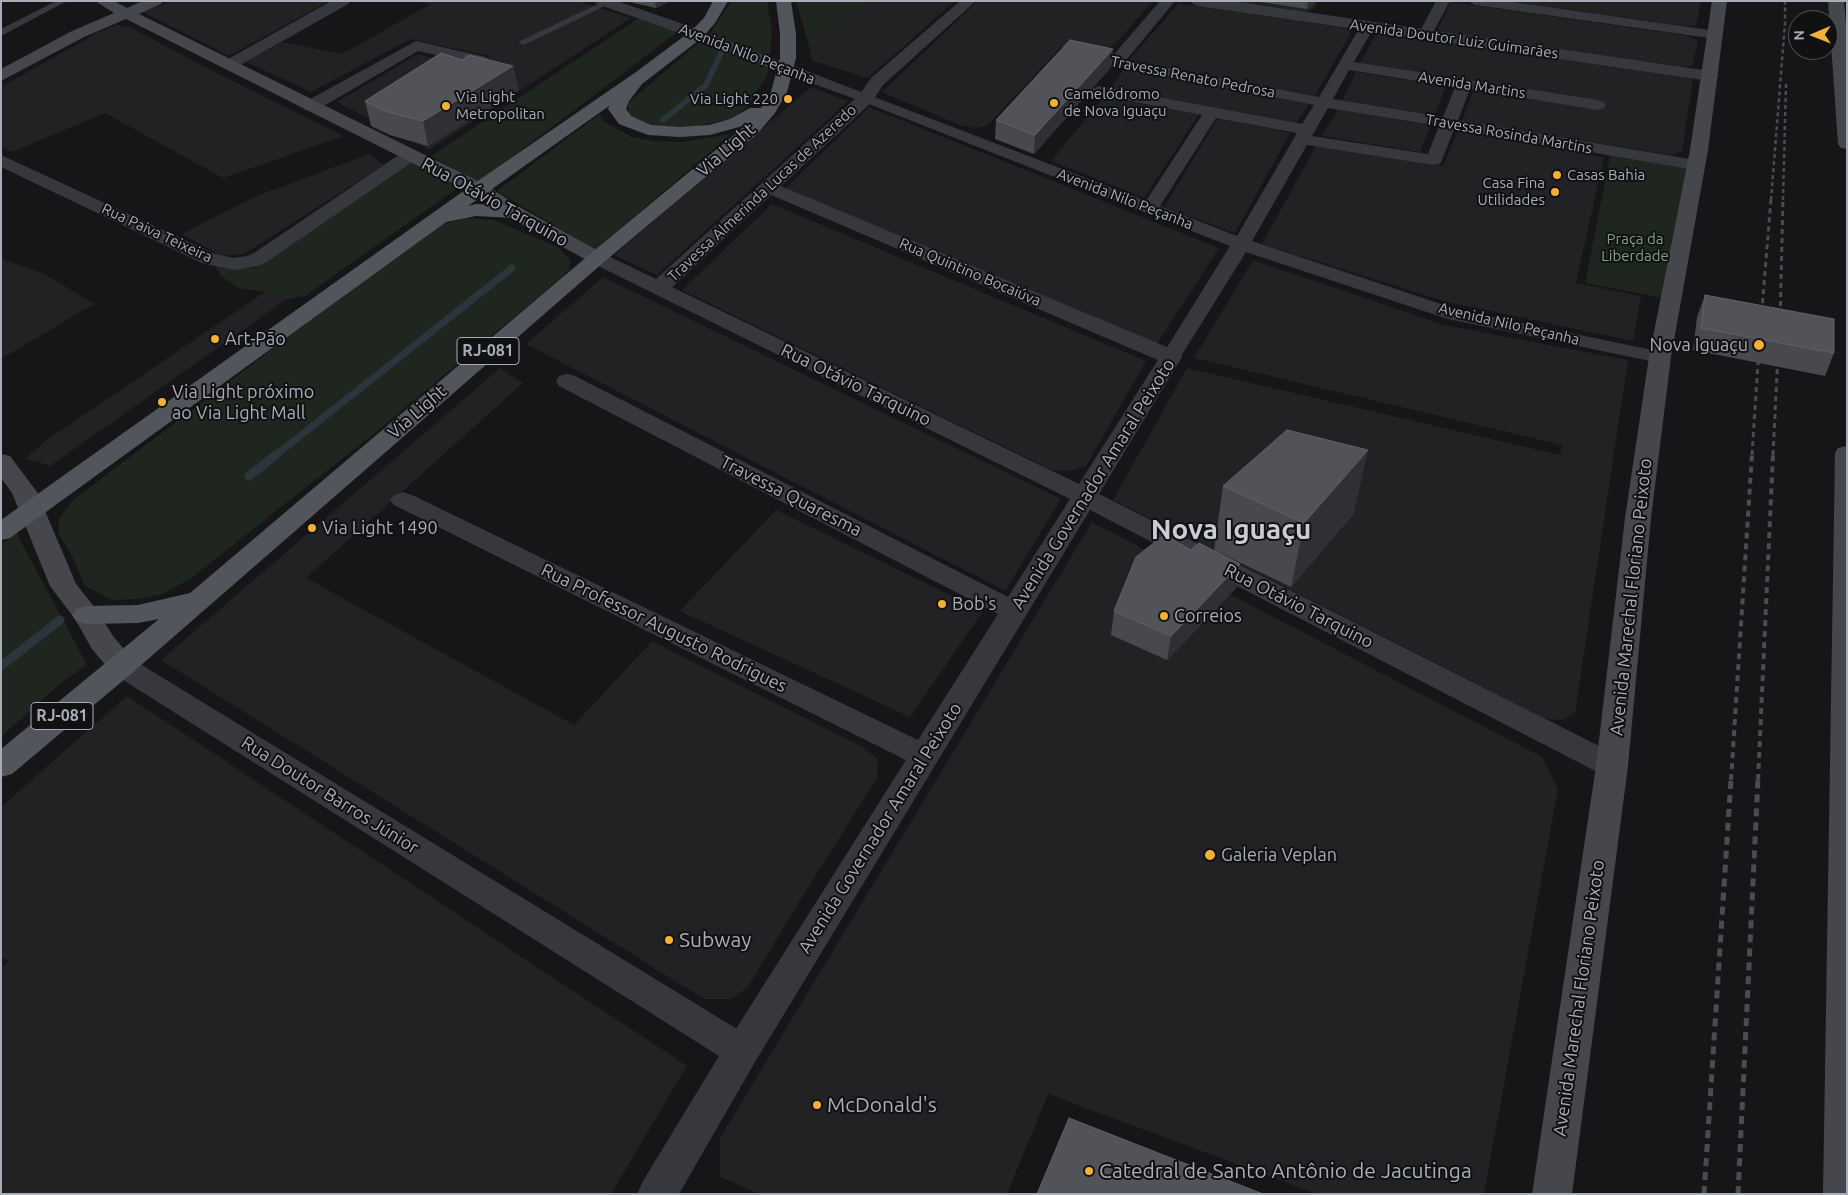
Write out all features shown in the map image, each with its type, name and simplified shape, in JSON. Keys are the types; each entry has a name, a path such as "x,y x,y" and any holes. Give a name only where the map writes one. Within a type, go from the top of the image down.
{"main road":[{"name":"Rua Otávio Tarquino","path":"102,1 409,156 479,189 514,212 597,258"},
{"path":"1,76 78,34 156,1"},
{"path":"1,532 43,514 60,491 479,189 642,76 697,34 710,20 721,1"},
{"name":"Via Light","path":"1,766 122,666 597,258 751,130 769,109 779,92 785,70 789,48 783,1"},
{"name":"Avenida Marechal Floriano Peixoto","path":"1552,1194 1612,766 1638,518 1660,357 1696,165 1720,1"},
{"path":"1836,1 1843,32 1847,144"},
{"path":"642,76 619,102 617,107 618,114 639,127 664,132 701,131 730,126 753,114 779,92"},
{"path":"435,221 453,214 476,210 514,212"},
{"path":"1843,1194 1847,453"},
{"name":"Rua Doutor Barros Júnior","path":"1,461 24,492 64,586 86,615 102,642 122,666"},
{"path":"86,615 112,616 152,612 198,600"}],"street":[{"path":"229,65 343,1"},
{"name":"Travessa Almerinda Lucas de Azeredo","path":"659,288 866,98 878,82 969,1"},
{"path":"1116,62 1168,1"},
{"name":"Avenida Doutor Luiz Guimarães","path":"1198,1 1323,14 1367,27 1710,76"},
{"path":"1425,35 1443,1"},
{"path":"1475,1 1716,35"},
{"name":"Avenida Nilo Peçanha","path":"604,2 697,34 785,70 866,98 1241,244 1456,314 1660,357"},
{"name":"Avenida Governador Amaral Peixoto","path":"667,1191 742,1051 1241,244 1367,27"},
{"path":"311,106 416,46 480,60"},
{"name":"Travessa Renato Pedrosa","path":"1080,54 1323,102"},
{"name":"Avenida Martins","path":"1345,65 1598,106"},
{"path":"1099,91 1212,112 1304,134 1434,160 1464,84"},
{"name":"Travessa Rosinda Martins","path":"1323,102 1696,165"},
{"path":"1150,209 1212,112"},
{"path":"979,142 992,128"},
{"name":"Rua Paiva Teixeira","path":"1,160 209,259 234,264 252,262 261,257 409,156"},
{"name":"Rua Quintino Bocaiúva","path":"768,187 1171,357"},
{"name":"Rua Otávio Tarquino","path":"597,258 1085,497 1612,766"},
{"name":"Travessa Quaresma","path":"567,381 1014,611"},
{"name":"Rua Professor Augusto Rodrigues","path":"403,500 925,756"},
{"name":"Rua Doutor Barros Júnior","path":"122,666 742,1051"}],"lane":[{"path":"1,33 63,1"},
{"path":"523,42 604,2"}],"shaded area":[{"path":"172,1 329,1 229,56 143,12"},
{"path":"417,1 578,1 631,18 429,150 337,102 418,54 469,68 490,56 411,39 311,92 246,62 282,42 342,54 431,4"},
{"path":"869,1 955,1 868,78 812,61 810,49"},
{"path":"978,1 1153,1 1117,42 1108,49 1089,52 1061,47 987,126 976,128 962,126 882,92"},
{"path":"1220,1 1318,1 1314,8 1305,13"},
{"path":"1506,1 1695,1 1701,3 1696,25 1685,26"},
{"path":"1451,2 1688,36 1698,41 1692,66 1684,67 1436,33"},
{"path":"1179,3 1353,29 1315,96 1129,60"},
{"path":"117,25 130,27 205,67 344,136 223,178 105,113 12,152 1,147 1,87 97,33"},
{"path":"1377,33 1684,76 1693,80 1682,151 1672,155 1462,121 1474,89 1359,64"},
{"path":"1125,68 1309,104 1295,125 1110,88"},
{"path":"1356,72 1446,86 1434,116 1342,101"},
{"path":"811,87 848,101 657,275 614,255"},
{"path":"1104,97 1199,114 1144,198 1051,161"},
{"path":"869,107 1219,248 1157,344 786,188"},
{"path":"1338,109 1431,125 1420,152 1322,136"},
{"path":"1218,118 1290,133 1235,233 1164,207"},
{"path":"1458,131 1604,157 1576,283 1641,296 1633,341 1447,302 1262,244 1317,144 1443,166"},
{"path":"369,154 384,165 244,254 221,256 182,234 254,197"},
{"path":"772,204 1146,361 1086,466 1071,471 1052,470 682,290"},
{"path":"1,259 45,274 94,304 1,359"},
{"path":"1253,260 1444,325 1628,360 1575,713 1563,720 1546,719 1113,500 1187,368 1560,455 1562,445 1194,358"},
{"path":"603,277 1061,499 1005,591 526,344"},
{"path":"265,292 287,299 50,466 25,459 44,442"},
{"path":"500,368 523,383 306,578 574,725 652,641 861,746 878,759 877,778 748,987 732,999 704,999 161,660"},
{"path":"776,510 983,611 910,717 680,611"},
{"path":"1092,522 1542,757 1558,789 1484,1194 1317,1194 1048,1094 1007,1194 760,1194 720,1177 720,1138"},
{"path":"127,696 687,1066 611,1194 1,1194 1,969 9,961 1,957 1,807"}],"green space":[{"path":"732,1 767,1 772,32 767,76 749,104 734,118 689,128 647,125 634,119 629,114 628,103 710,33"},
{"path":"796,1 869,1 810,49"},
{"path":"642,16 679,31 479,182 431,156"},
{"path":"600,114 603,121 632,137 653,141 683,142 731,134 595,250 497,191"},
{"name":"Praça da Liberdade","path":"1611,152 1693,166 1668,299 1585,283"},
{"path":"408,160 463,184 305,296 287,299 265,292 239,288 221,276 214,263 255,268"},
{"path":"466,218 494,220 557,247 571,260 569,269 560,279 376,432 190,579 162,594 139,599 112,600 85,586 72,556 58,533 59,519 72,501 416,240 439,225"},
{"path":"18,532 19,538 87,665 63,681 1,737 1,544"}],"building":[{"path":"1070,40 1113,49 1035,135 996,120"},
{"path":"441,53 462,60 469,55 513,66 423,121 384,111 365,101"},
{"path":"1705,295 1834,319 1834,353 1701,328"},
{"path":"1287,430 1368,450 1304,523 1223,486"},
{"path":"1164,535 1191,550 1199,543 1240,564 1171,636 1114,611 1136,557"},
{"path":"1069,1118 1263,1194 1037,1194"}],"waterway":[{"path":"663,120 706,85 722,51"},
{"path":"276,455 512,268"},
{"path":"249,476 277,454"},
{"path":"1,666 60,620"}],"railway":[{"path":"1771,200 1785,23 1785,1"},
{"path":"1783,200 1786,84"},
{"path":"1761,321 1771,199"},
{"path":"1780,324 1783,199"},
{"path":"1752,455 1759,348"},
{"path":"1773,455 1778,354"},
{"path":"1731,780 1752,454"},
{"path":"1758,780 1773,454"},
{"path":"1704,1194 1731,779"},
{"path":"1738,1194 1758,779"}],"place":[{"name":"Via Light 220","path":"788,99"},
{"name":"Camelódromo de Nova Iguaçu","path":"1054,103"},
{"name":"Via Light Metropolitan","path":"446,106"},
{"name":"Casas Bahia","path":"1557,175"},
{"name":"Casa Fina Utilidades","path":"1555,192"},
{"name":"Art-Pão","path":"215,339"},
{"name":"Nova Iguaçu","path":"1759,345"},
{"name":"Via Light próximo ao Via Light Mall","path":"162,402"},
{"name":"Via Light 1490","path":"312,528"},
{"name":"Bob's","path":"942,604"},
{"name":"Correios","path":"1164,616"},
{"name":"Galeria Veplan","path":"1210,855"},
{"name":"Subway","path":"669,940"},
{"name":"McDonald's","path":"817,1105"},
{"name":"Catedral de Santo Antônio de Jacutinga","path":"1089,1171"}],"district":[{"name":"Nova Iguaçu","path":"1231,530"}]}
